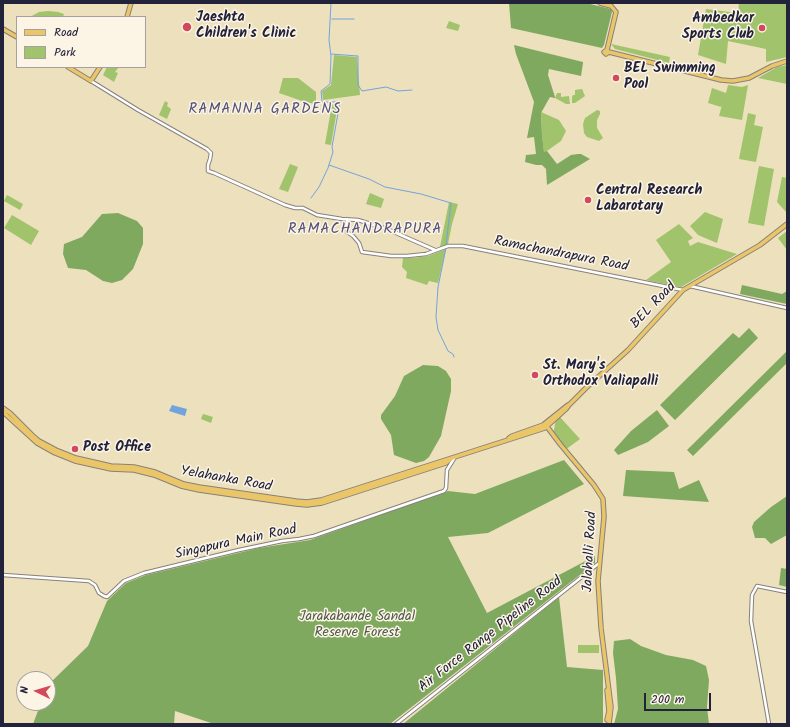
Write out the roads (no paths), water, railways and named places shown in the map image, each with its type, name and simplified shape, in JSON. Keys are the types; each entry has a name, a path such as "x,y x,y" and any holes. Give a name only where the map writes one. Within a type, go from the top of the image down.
{"main road":[{"path":"127,16 131,3"},
{"path":"600,3 611,6 616,12 608,51 721,80 733,81 746,80 772,66 787,61"},
{"path":"3,29 16,36"},
{"path":"70,68 91,81 99,68"},
{"name":"BEL Road","path":"509,438 545,426 566,409 628,350 683,290 760,245 787,224"},
{"name":"Yelahanka Road","path":"3,408 20,422 32,435 56,450 76,458 107,465 134,467 155,472 184,484 199,487 307,502 321,500 395,478"},
{"name":"Yelahanka Road","path":"3,412 30,437 55,453 75,461 111,470 134,470 154,474 181,486 199,490 307,505 322,503 509,438"},
{"name":"Jalahalli Road","path":"545,426 594,485 603,499 604,517 598,581 599,605 611,712 608,724"}],"street":[{"path":"91,81 139,111 207,149 211,153 208,170 285,205 295,208 303,208 317,215 358,220 387,229 435,250"},
{"name":"Ramachandrapura Road","path":"347,219 347,232 359,243 362,252 391,256 407,256 426,254 448,246 463,246 683,290"},
{"path":"689,286 787,308"},
{"name":"Singapura Main Road","path":"3,575 89,580 95,585 99,593 108,597 124,581 144,573 239,550 314,536 444,491 446,488 447,470 456,457"},
{"name":"Air Force Range Pipeline Road","path":"396,724 599,564"},
{"path":"769,724 751,621 752,595 757,586 787,592"}],"water":[{"path":"172,405 187,409 185,416 169,411"}],"waterway":[{"path":"311,198 319,187 328,168 333,152 332,147 340,102 322,102 321,91 330,84 331,56 329,40 331,3"},
{"path":"332,19 354,19"},
{"path":"331,54 358,56 358,85 362,91 386,87 398,91 412,90"},
{"path":"329,165 369,179 385,187 421,194 451,203 446,245"},
{"path":"446,248 438,287 436,317 438,330 448,351 453,354 454,357"}],"place":[{"name":"Jaeshta Children's Clinic","path":"187,27"},
{"name":"Ambedkar Sports Club","path":"762,28"},
{"name":"BEL Swimming Pool","path":"616,78"},
{"name":"Central Research Labarotary","path":"588,200"},
{"name":"St. Mary's Orthodox Valiapalli","path":"535,375"},
{"name":"Post Office","path":"75,449"}],"district":[{"name":"RAMANNA GARDENS","path":"265,110"},
{"name":"RAMACHANDRAPURA","path":"365,230"}],"park label":[{"name":"Jarakabande Sandal Reserve Forest","path":"357,626"}]}
